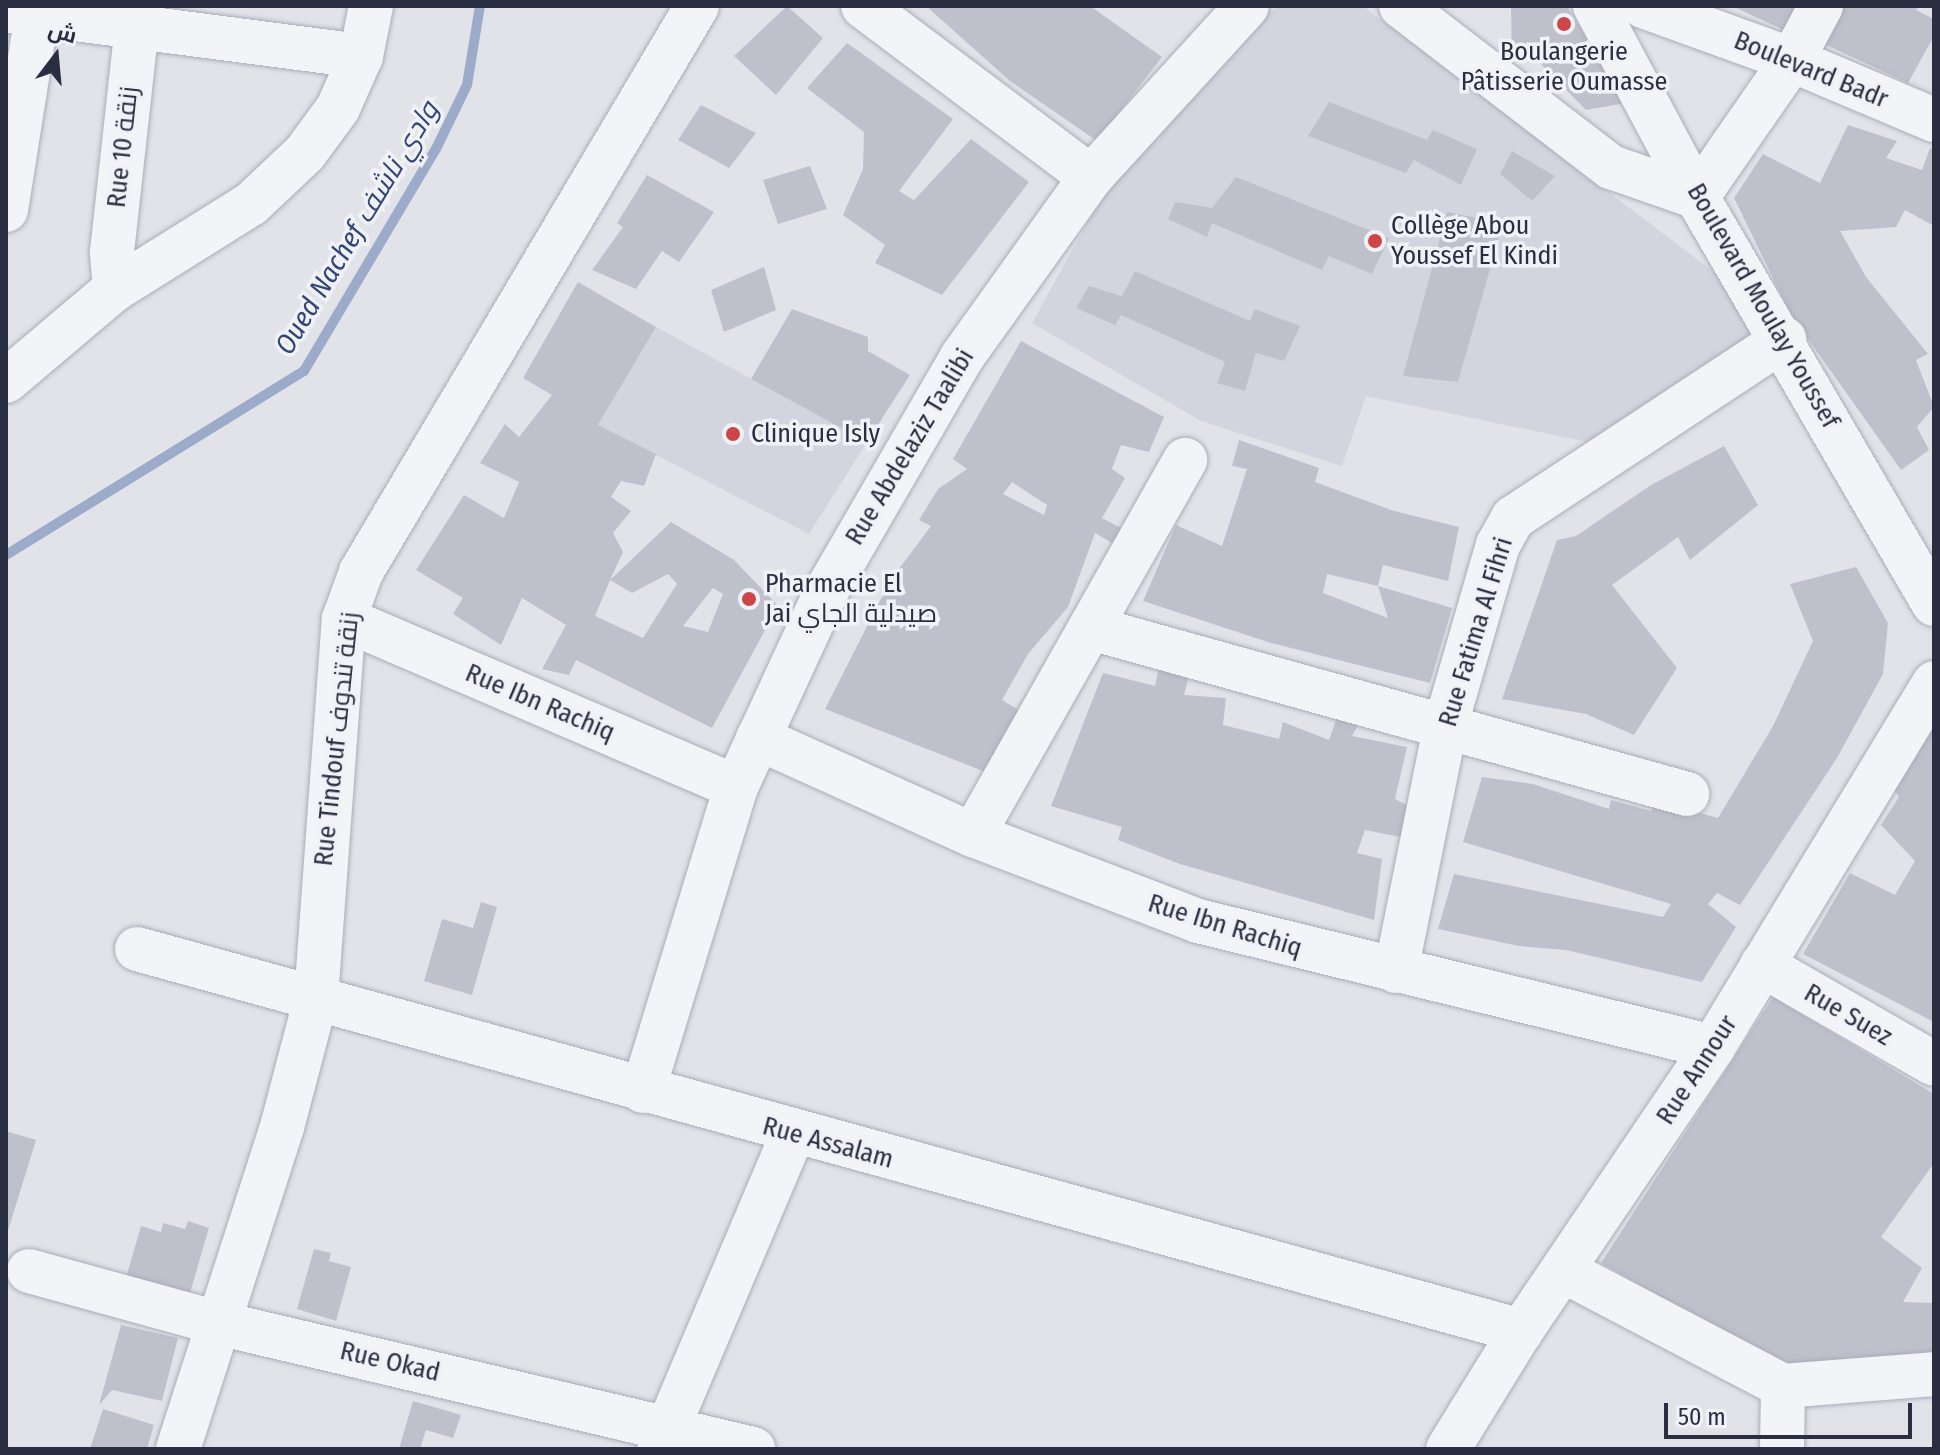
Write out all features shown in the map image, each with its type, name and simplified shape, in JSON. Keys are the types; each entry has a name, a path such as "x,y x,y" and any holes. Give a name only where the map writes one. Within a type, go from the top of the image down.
{"street":[{"path":"6,381 115,289 179,253 262,194 305,153 338,108 361,56 371,6"},
{"name":"Rue Tindouf زنقة تندوف","path":"178,1449 282,1127 316,998 344,619 361,572 399,499 697,6"},
{"path":"863,6 1091,177"},
{"name":"Rue Abdelaziz Taalibi","path":"643,1091 736,787 827,590 962,357 1091,177 1247,6"},
{"path":"1401,6 1457,22 1611,167 1697,197 1792,60 1821,6"},
{"name":"Boulevard Moulay Youssef","path":"1595,6 1697,197 1784,339 1934,604"},
{"name":"Boulevard Badr","path":"1643,6 1792,60 1934,120"},
{"path":"6,210 19,10 137,17 361,56"},
{"name":"Rue 10 زنقة","path":"115,289 112,252 137,17"},
{"name":"Rue Fatima Al Fihri","path":"1396,971 1445,727 1498,545 1513,518 1784,339"},
{"path":"973,835 1185,460"},
{"name":"Rue Ibn Rachiq","path":"344,619 736,787"},
{"path":"1091,628 1687,794"},
{"name":"Rue Annour","path":"1448,1449 1521,1331 1713,1047 1934,683"},
{"name":"Rue Ibn Rachiq","path":"758,738 973,835 1198,921 1713,1047"},
{"name":"Rue Assalam","path":"137,949 793,1133 1521,1331"},
{"name":"Rue Suez","path":"1762,965 1934,1064"},
{"path":"662,1437 793,1133"},
{"name":"Rue Okad","path":"29,1271 662,1437 753,1449"},
{"path":"1564,1271 1783,1386 1934,1374"},
{"path":"1782,1449 1783,1386"}],"shaded area":[{"name":"Collège Abou Youssef El Kindi","path":"1285,6 1363,6 1726,281 1757,338 1607,446 1366,396 1342,466 1201,421 1032,323 1100,200 1260,13"},
{"name":"Clinique Isly","path":"656,327 867,442 809,534 598,425"}],"building":[{"path":"787,6 823,38 776,95 734,56"},
{"path":"926,6 1090,6 1162,57 1097,141 1010,81"},
{"path":"1511,6 1567,6 1626,103 1586,110 1534,57 1512,60"},
{"path":"1732,6 1813,6 1799,37"},
{"path":"1842,6 1919,6 1916,10 1934,19 1934,36 1908,83 1820,42"},
{"path":"847,43 953,119 899,191 914,200 971,139 1029,182 942,295 875,263 885,245 843,215 863,169 864,132 807,88"},
{"path":"1329,102 1427,140 1433,130 1477,149 1461,185 1414,160 1406,173 1308,136"},
{"path":"701,105 756,133 729,168 678,140"},
{"path":"1848,125 1897,141 1886,158 1922,170 1930,148 1934,150 1934,226 1905,210 1896,227 1840,231 1866,277 1928,354 1916,360 1934,407 1917,427 1929,450 1901,470 1791,315 1734,198 1763,154 1820,183"},
{"path":"1512,151 1555,176 1532,201 1500,174"},
{"path":"810,166 827,209 778,224 763,180"},
{"path":"647,175 714,212 679,262 662,251 636,289 592,270 623,227 617,223"},
{"path":"1236,177 1389,238 1372,274 1329,256 1322,270 1212,223 1207,237 1168,219 1175,202 1212,208"},
{"path":"1447,212 1503,223 1458,382 1403,376"},
{"path":"764,267 776,310 724,332 711,290"},
{"path":"1135,271 1250,321 1255,309 1300,326 1284,361 1256,353 1245,391 1217,383 1225,362 1121,315 1115,325 1076,308 1089,286 1122,296"},
{"path":"578,282 656,327 598,425 656,454 644,486 621,481 611,497 631,511 613,533 623,552 610,580 671,522 734,560 778,606 712,728 576,660 569,675 542,669 566,625 522,598 501,645 453,614 463,598 416,570 464,495 504,518 519,482 480,463 505,424 519,437 552,395 523,378","holes":["668,574 677,584 643,638 595,616 610,580 632,593","713,588 723,594 708,632 683,626"]},
{"path":"792,309 868,337 868,351 910,375 867,442 751,379"},
{"path":"1021,341 1164,417 1149,452 1121,445 1112,469 1125,478 1102,518 1125,530 1122,549 1095,533 1068,607 1028,654 1002,700 1031,717 983,771 825,709 890,581 931,526 919,520 938,489 967,469 953,459","holes":["1012,482 1047,505 1044,515 1003,494"]},
{"path":"1239,440 1319,468 1315,482 1394,511 1459,527 1448,581 1383,565 1378,586 1452,608 1430,683 1271,643 1143,601 1176,525 1222,546 1247,469 1232,466","holes":["1327,574 1378,586 1388,618 1323,593"]},
{"path":"1724,446 1758,505 1690,560 1678,537 1612,585 1677,668 1634,735 1586,714 1502,699 1557,540 1576,536 1651,485"},
{"path":"1856,567 1888,623 1883,674 1837,758 1740,905 1717,893 1708,904 1736,927 1702,982 1566,950 1519,946 1438,929 1454,874 1663,917 1671,904 1463,842 1482,777 1533,784 1609,809 1611,800 1651,811 1654,800 1718,818 1773,726 1813,641 1790,584"},
{"path":"1159,667 1189,676 1184,695 1226,698 1223,725 1279,739 1283,722 1329,740 1337,717 1360,721 1352,736 1407,747 1395,799 1410,807 1405,838 1365,830 1357,853 1382,859 1374,920 1180,864 1118,840 1122,827 1051,806 1103,673 1155,686"},
{"path":"1934,725 1934,1022 1803,954 1850,873 1895,895 1915,861 1881,825 1899,797 1890,783"},
{"path":"481,902 497,907 472,995 424,981 442,919 473,928"},
{"path":"1773,997 1934,1094 1934,1163 1881,1237 1922,1268 1903,1302 1934,1303 1934,1361 1791,1371 1601,1263"},
{"path":"6,1131 36,1140 7,1234 6,1234"},
{"path":"188,1221 209,1228 185,1310 122,1292 141,1226 161,1232 163,1223 185,1229"},
{"path":"314,1249 331,1253 329,1261 351,1267 336,1321 297,1309"},
{"path":"121,1325 178,1338 162,1401 112,1390 99,1405"},
{"path":"413,1401 461,1415 453,1438 426,1430 420,1449 399,1449"},
{"path":"103,1409 154,1425 147,1449 90,1449"}],"waterway":[{"name":"Oued Nachef وادي ناشف","path":"6,555 304,371 436,149 467,85 480,6"}],"place":[{"name":"Boulangerie Pâtisserie Oumasse","path":"1564,24"},
{"name":"Collège Abou Youssef El Kindi","path":"1375,241"},
{"name":"Clinique Isly","path":"733,434"},
{"name":"Pharmacie El Jai صيدلية الجاي","path":"749,599"}]}
